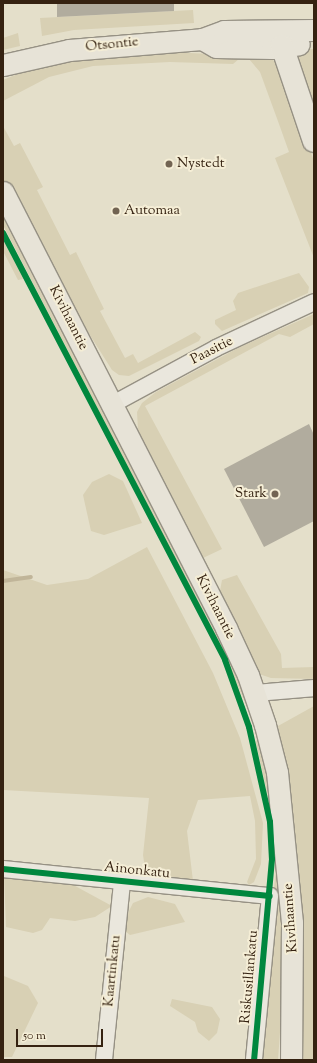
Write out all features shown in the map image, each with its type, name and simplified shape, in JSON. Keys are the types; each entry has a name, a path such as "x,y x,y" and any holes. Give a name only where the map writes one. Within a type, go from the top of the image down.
{"highway":[{"path":"282,38 314,141"}],"main road":[{"name":"Otsontie","path":"3,66 69,50 202,39 216,47 282,38 314,30"},
{"name":"Otsontie","path":"282,38 314,44"},
{"name":"Otsontie","path":"3,74 25,61"},
{"name":"Kivihaantie","path":"3,192 113,404 174,531 223,622 255,693 277,772 292,923 291,1060"}],"street":[{"name":"Paasitie","path":"113,404 216,348 314,302"},
{"path":"255,693 314,688"},
{"name":"Ainonkatu","path":"3,869 270,896"},
{"name":"Kaartinkatu","path":"104,1060 122,882"},
{"name":"Riskusillankatu","path":"254,1060 270,896"}],"shaded area":[{"path":"193,10 194,23 74,30 42,36 40,18"},
{"path":"18,33 20,46 3,50 3,38"},
{"path":"294,49 314,49 314,123"},
{"path":"170,52 269,57 279,65 314,161 314,258 275,158 289,152 260,72 249,59 239,59 233,64 170,62 93,66 49,77 3,101 3,80 37,66 70,57"},
{"path":"3,126 14,146 20,143 43,187 37,190 70,255 76,252 104,309 100,311 125,358 133,354 138,363 195,332 201,337 199,341 129,376 119,375 112,370 57,283 3,178"},
{"path":"3,212 227,650 253,721 221,647 3,225"},
{"path":"3,239 16,262 23,279 18,280 3,251"},
{"path":"299,273 309,287 308,293 222,331 215,324 215,320 236,310 233,301 238,293"},
{"path":"314,314 314,324 290,337 279,334 145,406 222,549 203,558 138,430 137,412 142,403 156,392 238,348"},
{"path":"109,474 123,481 142,523 104,535 91,531 83,495 92,482"},
{"path":"147,547 213,673 240,738 263,823 261,864 254,882 249,885 247,882 256,859 255,821 250,796 198,800 187,831 193,881 146,875 143,855 149,798 3,790 3,570 47,585 88,579"},
{"path":"237,575 281,654 282,668 314,667 314,679 271,678 259,674 220,591 222,580"},
{"path":"314,706 314,1060 297,1060 302,918 296,843 278,726"},
{"path":"258,733 273,796 285,962 278,1060 255,1060 277,860 270,806 256,743"},
{"path":"4,875 66,881 112,906 95,917 75,921 50,918 42,930 33,933 6,927"},
{"path":"148,897 175,904 185,922 130,935 125,931 125,919 133,903"},
{"path":"4,976 28,986 38,1003 12,1057 3,1057"},
{"path":"172,999 212,1007 220,1019 217,1033 209,1041 198,1032 195,1022 170,1006"}],"building":[{"path":"57,3 174,3 174,11 57,17"},
{"name":"Stark","path":"309,424 314,435 314,521 264,547 224,469"}],"waterway":[{"path":"3,581 31,577"}],"cycle path":[{"path":"3,233 225,660 249,727 270,822 272,859 254,1060"},
{"path":"3,869 270,896"}],"place":[{"name":"Nystedt","path":"169,164"},
{"name":"Automaa","path":"116,211"},
{"name":"Stark","path":"275,494"}]}
